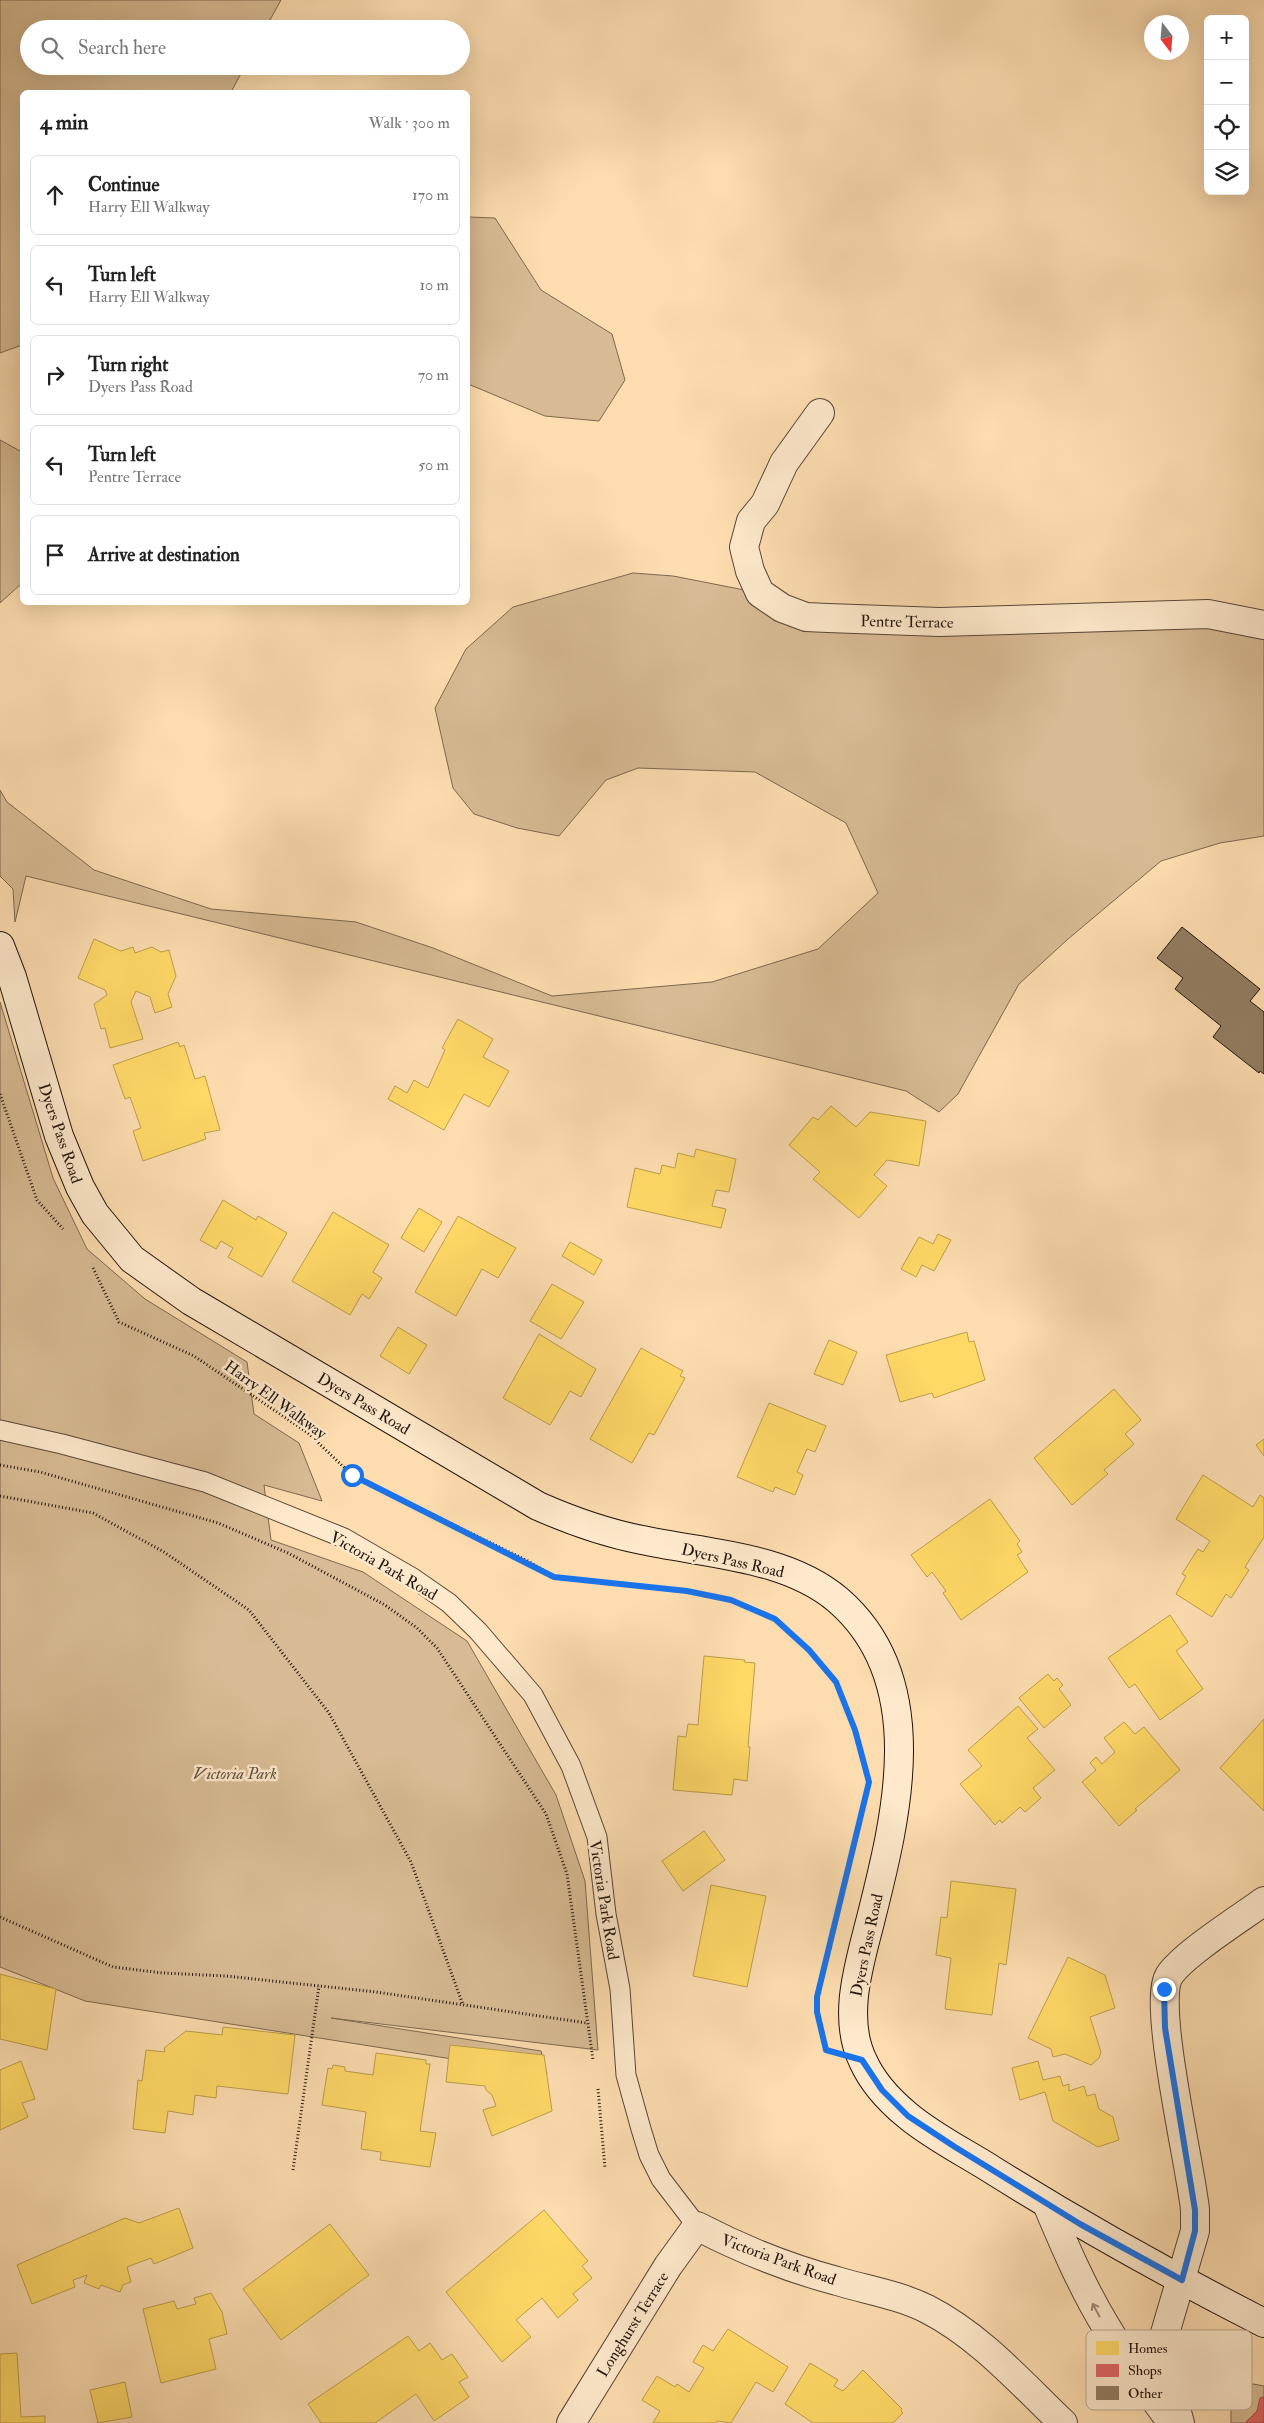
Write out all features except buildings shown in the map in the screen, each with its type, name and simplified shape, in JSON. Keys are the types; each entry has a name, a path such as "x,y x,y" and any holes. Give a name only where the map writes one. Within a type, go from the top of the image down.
{"street":[{"name":"Pentre Terrace","path":"820,413 784,463 765,504 751,521 744,547 750,571 760,593 782,608 806,617 940,622 1208,614 1264,625"},
{"name":"Dyers Pass Road","path":"0,946 12,977 59,1136 80,1187 95,1214 132,1259 191,1301 538,1506 594,1528 640,1540 745,1560 780,1569 810,1582 836,1598 863,1626 880,1655 895,1700 899,1735 899,1769 896,1803 886,1856 863,1949 853,2000 855,2036 862,2060 882,2090 908,2116 1046,2204 1182,2280 1264,2323"},
{"path":"1166,2330 1195,2231 1195,2210 1165,2028 1164,1989 1167,1978 1182,1961 1264,1900"},
{"path":"1046,2204 1074,2267 1108,2330"},
{"name":"Longhurst Terrace","path":"571,2423 668,2266 697,2226"},
{"name":"Victoria Park Road","path":"697,2226 730,2243 774,2261 837,2281 889,2294 927,2309 966,2332 1063,2423"},
{"path":"1163,2410 1172,2423"},
{"path":"1176,2410 1180,2423"}],"lane":[{"name":"Victoria Park Road","path":"0,1430 62,1444 205,1482 344,1538 413,1578 448,1603 478,1631 533,1694 571,1766 597,1838 606,1914 620,1989 626,2075 649,2154 661,2179 697,2226"}],"path":[{"path":"0,1094 37,1200 70,1237"},
{"name":"Harry Ell Walkway","path":"89,1259 119,1322 194,1356 308,1433 352,1475 554,1577 687,1591 731,1600 775,1619 809,1650 836,1682 855,1730 864,1765"},
{"path":"0,1465 40,1472 218,1523 288,1553 385,1605 417,1628 437,1648 546,1814 567,1874 595,2069"},
{"path":"0,1496 93,1513 164,1552 249,1610 329,1713 411,1862 463,2005"},
{"path":"0,1917 114,1967 320,1986 587,2023"},
{"path":"293,2170 320,1986"},
{"path":"817,2012 819,1988"},
{"path":"597,2087 605,2168"}],"green space":[{"path":"0,0 281,0 270,20 20,20 20,75 240,75 232,90 20,90 20,346 0,353"},
{"path":"470,217 495,218 541,290 612,334 625,380 599,421 545,416 470,385"},
{"path":"0,440 20,451 20,585 0,603"},
{"path":"633,573 673,576 760,593 782,608 1264,626 1264,836 1220,843 1161,861 1068,939 1019,984 958,1094 939,1112 906,1091 26,876 15,922 13,889 0,876 0,790 7,802 94,870 211,909 356,922 433,948 552,996 712,982 818,949 878,893 846,823 755,772 638,768 606,780 559,836 517,828 474,814 453,788 435,708 466,649 513,607"},
{"name":"Victoria Park","path":"0,1002 53,1178 87,1249 145,1299 247,1362 254,1414 299,1443 322,1501 264,1485 271,1540 363,1572 467,1641 556,1795 585,1881 598,2050 331,2018 541,2051 547,2074 85,2001 0,1967"},
{"path":"1252,2384 1264,2386 1264,2423 1231,2423 1231,2410 1252,2410"}],"route":[{"path":"352,1475 528,1562 554,1577 651,1589 687,1591 731,1600 775,1619 809,1650 836,1682 855,1730 869,1782 817,1997 817,2012 826,2050 862,2060 882,2090 908,2116 955,2147 1080,2224 1182,2280 1195,2231 1195,2210 1193,2186 1165,2028 1164,1989"}]}
